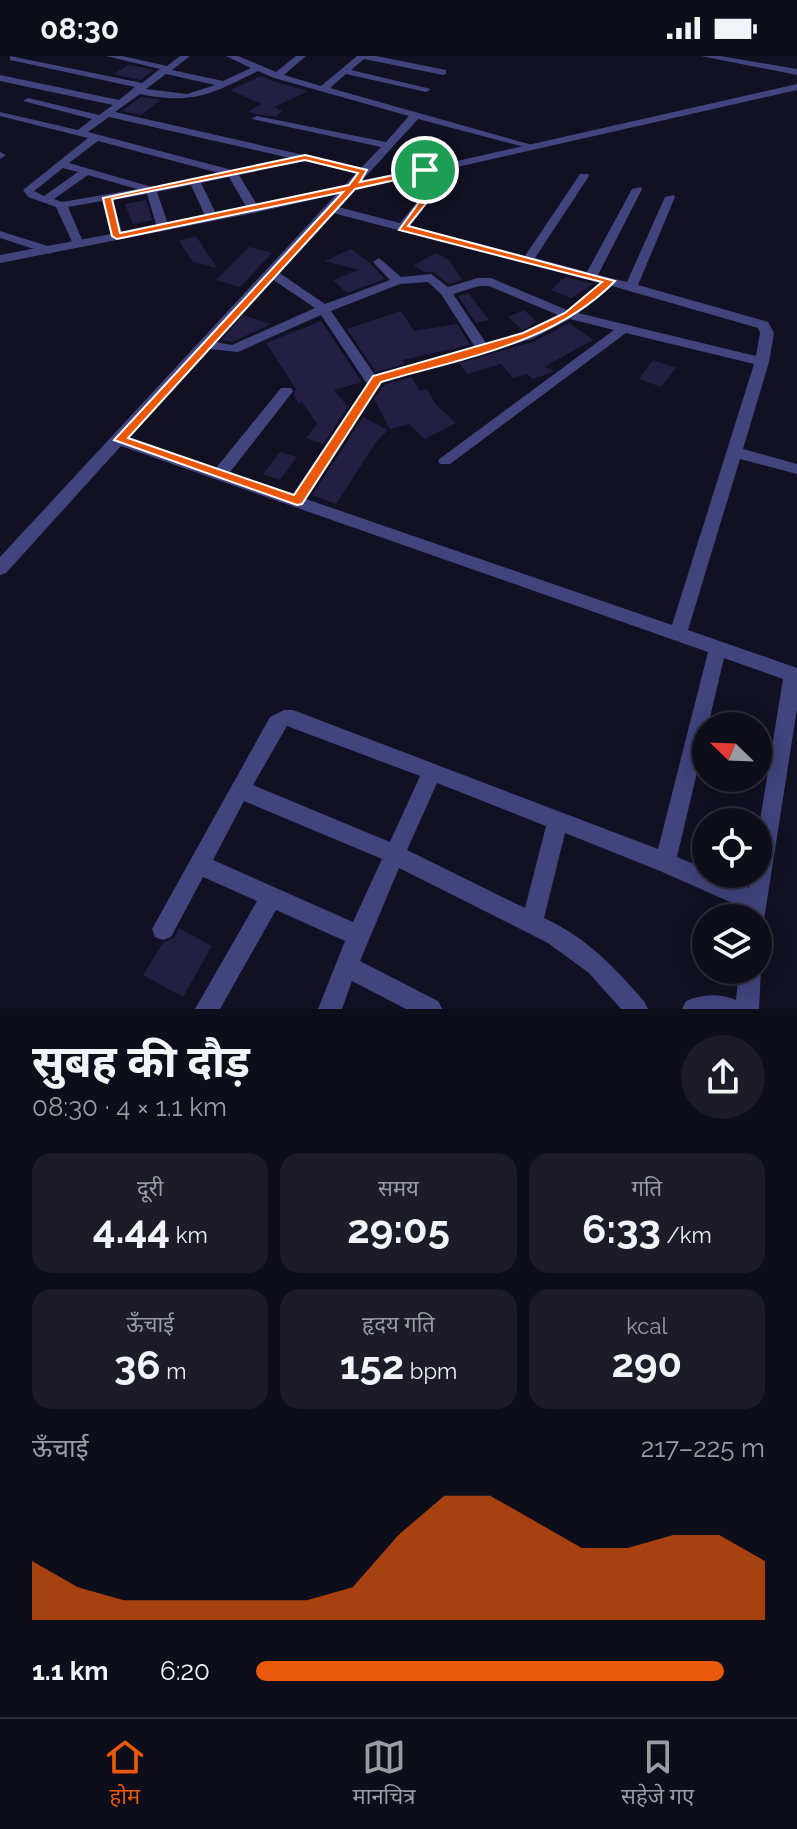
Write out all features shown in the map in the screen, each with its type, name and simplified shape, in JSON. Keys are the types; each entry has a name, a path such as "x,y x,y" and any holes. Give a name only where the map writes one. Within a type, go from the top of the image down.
{"street":[{"path":"110,56 224,84"},
{"path":"80,133 186,56"},
{"path":"230,56 247,59 256,69 277,76 528,147"},
{"path":"277,76 302,56"},
{"path":"324,88 362,56 443,72"},
{"path":"0,259 254,210 797,85 793,71 705,56"},
{"path":"760,65 766,56"},
{"path":"0,66 15,57 180,99 196,97 256,69"},
{"path":"344,71 426,89"},
{"path":"0,78 118,103"},
{"path":"28,101 364,172"},
{"path":"2,114 233,174 254,210"},
{"path":"0,568 416,115"},
{"path":"257,119 387,145"},
{"path":"96,137 28,193 61,205 195,182 305,158"},
{"path":"61,164 151,190"},
{"path":"402,228 432,191 425,170"},
{"path":"45,200 87,171"},
{"path":"528,260 584,176"},
{"path":"195,182 212,218"},
{"path":"591,276 637,189"},
{"path":"151,190 163,227"},
{"path":"631,287 670,197"},
{"path":"107,198 117,236"},
{"path":"61,205 78,244"},
{"path":"332,209 610,281 763,325 767,333 762,362 678,634"},
{"path":"0,234 50,250"},
{"path":"379,262 398,281"},
{"path":"271,273 324,309 373,383"},
{"path":"208,345 233,349 398,281 427,277 446,292 483,349"},
{"path":"297,500 373,383 386,374 527,336 568,315 610,281"},
{"path":"446,292 478,282 491,282 568,315 762,362"},
{"path":"445,460 526,397 625,328"},
{"path":"220,474 286,391"},
{"path":"120,440 795,676 757,904"},
{"path":"734,452 797,469"},
{"path":"665,862 717,650"},
{"path":"163,929 277,723 284,718 293,718 665,862 743,904"},
{"path":"330,1009 358,936 432,771"},
{"path":"241,790 394,854 532,923 577,949 597,965 636,1009"},
{"path":"532,923 558,820"},
{"path":"201,865 358,936"},
{"path":"207,1009 272,897"},
{"path":"347,966 430,1009"},
{"path":"747,1009 749,984"},
{"path":"694,1009 718,1006 731,1009"}],"building":[{"path":"128,65 153,70 141,80 114,74"},
{"path":"261,76 308,91 274,107 282,111 276,117 255,114 248,111 262,104 230,90"},
{"path":"141,97 161,100 141,115 122,111"},
{"path":"146,200 152,220 133,224 125,204"},
{"path":"196,236 217,268 193,262 179,241"},
{"path":"249,247 272,253 240,287 216,280"},
{"path":"351,249 385,279 347,293 333,280 359,270 325,261"},
{"path":"436,253 449,260 462,280 449,284 433,272 424,272 414,265"},
{"path":"565,277 594,284 571,298 551,290"},
{"path":"468,293 489,320 476,323 458,296"},
{"path":"524,310 537,322 522,330 508,317"},
{"path":"401,311 414,331 457,324 470,345 402,360 404,364 376,372 347,329"},
{"path":"243,315 271,324 232,342 221,340"},
{"path":"321,321 362,382 334,390 348,407 323,444 306,438 317,424 302,402 298,404 294,395 296,389 266,343"},
{"path":"569,323 593,340 544,367 554,371 550,373 533,379 527,374 513,378 501,364 467,374 459,363 533,342"},
{"path":"653,360 676,368 661,387 639,379"},
{"path":"411,377 420,391 427,389 436,405 456,423 425,439 409,424 390,429 374,399 384,385"},
{"path":"363,417 388,430 376,442 336,504 312,495"},
{"path":"280,452 297,457 280,480 263,474"},
{"path":"179,928 212,946 183,997 143,975 163,943 174,938"}],"route":[{"path":"425,170 352,187 254,210 117,236 107,198 305,158 364,172 352,187 332,209 120,440 297,500 377,379 527,336 568,315 610,281 402,228 432,191 425,170"}]}
